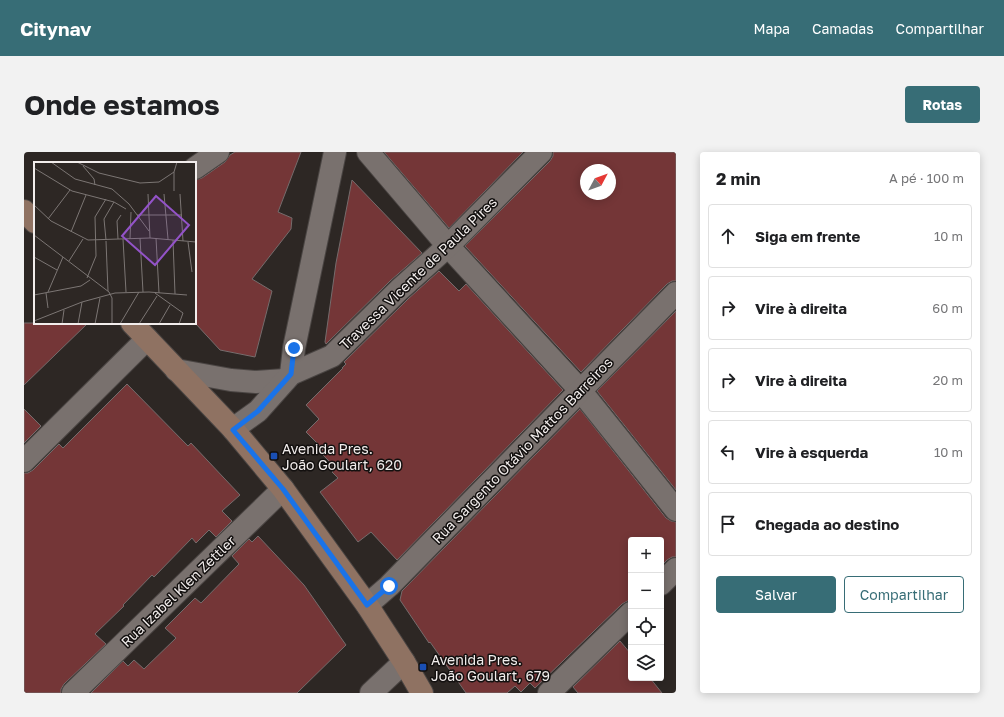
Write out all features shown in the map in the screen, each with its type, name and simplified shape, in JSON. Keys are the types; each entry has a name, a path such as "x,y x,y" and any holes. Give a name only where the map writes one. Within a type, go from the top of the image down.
{"main road":[{"path":"24,211 34,221"},
{"path":"133,324 233,430 283,489 367,605 422,693"}],"street":[{"path":"196,167 218,152"},
{"path":"288,377 335,152"},
{"path":"368,152 448,246 580,390 676,510"},
{"name":"Travessa Vicente de Paula Pires","path":"176,370 231,380 256,382 288,377 332,356 399,290 448,246 541,152"},
{"name":"Rua Sargento Otávio Mattos Barreiros","path":"367,605 389,586 676,293"},
{"path":"24,461 147,339"},
{"name":"Travessa Vicente de Paula Pires","path":"233,430 258,411 288,377"},
{"name":"Rua Izabel Klen Zettler","path":"73,693 283,489"},
{"path":"664,581 676,569"},
{"path":"549,693 628,616"},
{"path":"371,693 404,662"}],"building":[{"path":"235,152 301,152 278,212 292,218 291,229 252,279 272,291 255,357 220,350 196,324 196,180 202,178 225,162 230,155"},
{"path":"384,152 523,152 449,228"},
{"path":"553,152 676,152 676,281 672,281 667,284 581,372 465,246 550,161 553,156"},
{"path":"352,180 422,253 390,281 326,344 325,342 336,263"},
{"path":"439,271 459,291 466,284 563,390 397,560 371,532 358,542 320,492 338,478 332,472 336,468 320,452 323,449 306,432 319,419 306,405 343,368 346,364 344,362 408,299"},
{"path":"676,311 676,490 597,391"},
{"path":"24,323 87,324 24,385"},
{"path":"127,384 188,446 191,443 240,495 222,511 232,521 216,537 209,530 196,543 192,538 154,577 152,575 123,605 124,606 95,634 106,644 64,684 61,689 61,693 24,693 24,473 28,473 33,470 59,444 63,448"},
{"path":"24,409 41,426 24,443"},
{"path":"580,409 666,518 676,522 676,557 672,557 664,563 664,537 628,537 628,601 622,604 535,688 530,683 521,692 515,686 507,693 466,693 430,642 429,643 400,600 402,591"},
{"path":"258,536 304,585 346,645 297,693 91,693 123,661 128,666 134,660 144,669 176,638 165,628 195,598 201,603 239,564 232,556 249,539 252,542"},
{"path":"620,641 628,650 628,681 652,681 662,693 578,693 573,687"}],"place":[{"name":"Avenida Pres. João Goulart, 620","path":"274,456"},
{"name":"Avenida Pres. João Goulart, 679","path":"423,667"}],"route":[{"path":"294,348 291,374 258,411 233,430 283,489 367,605 389,586"}]}
